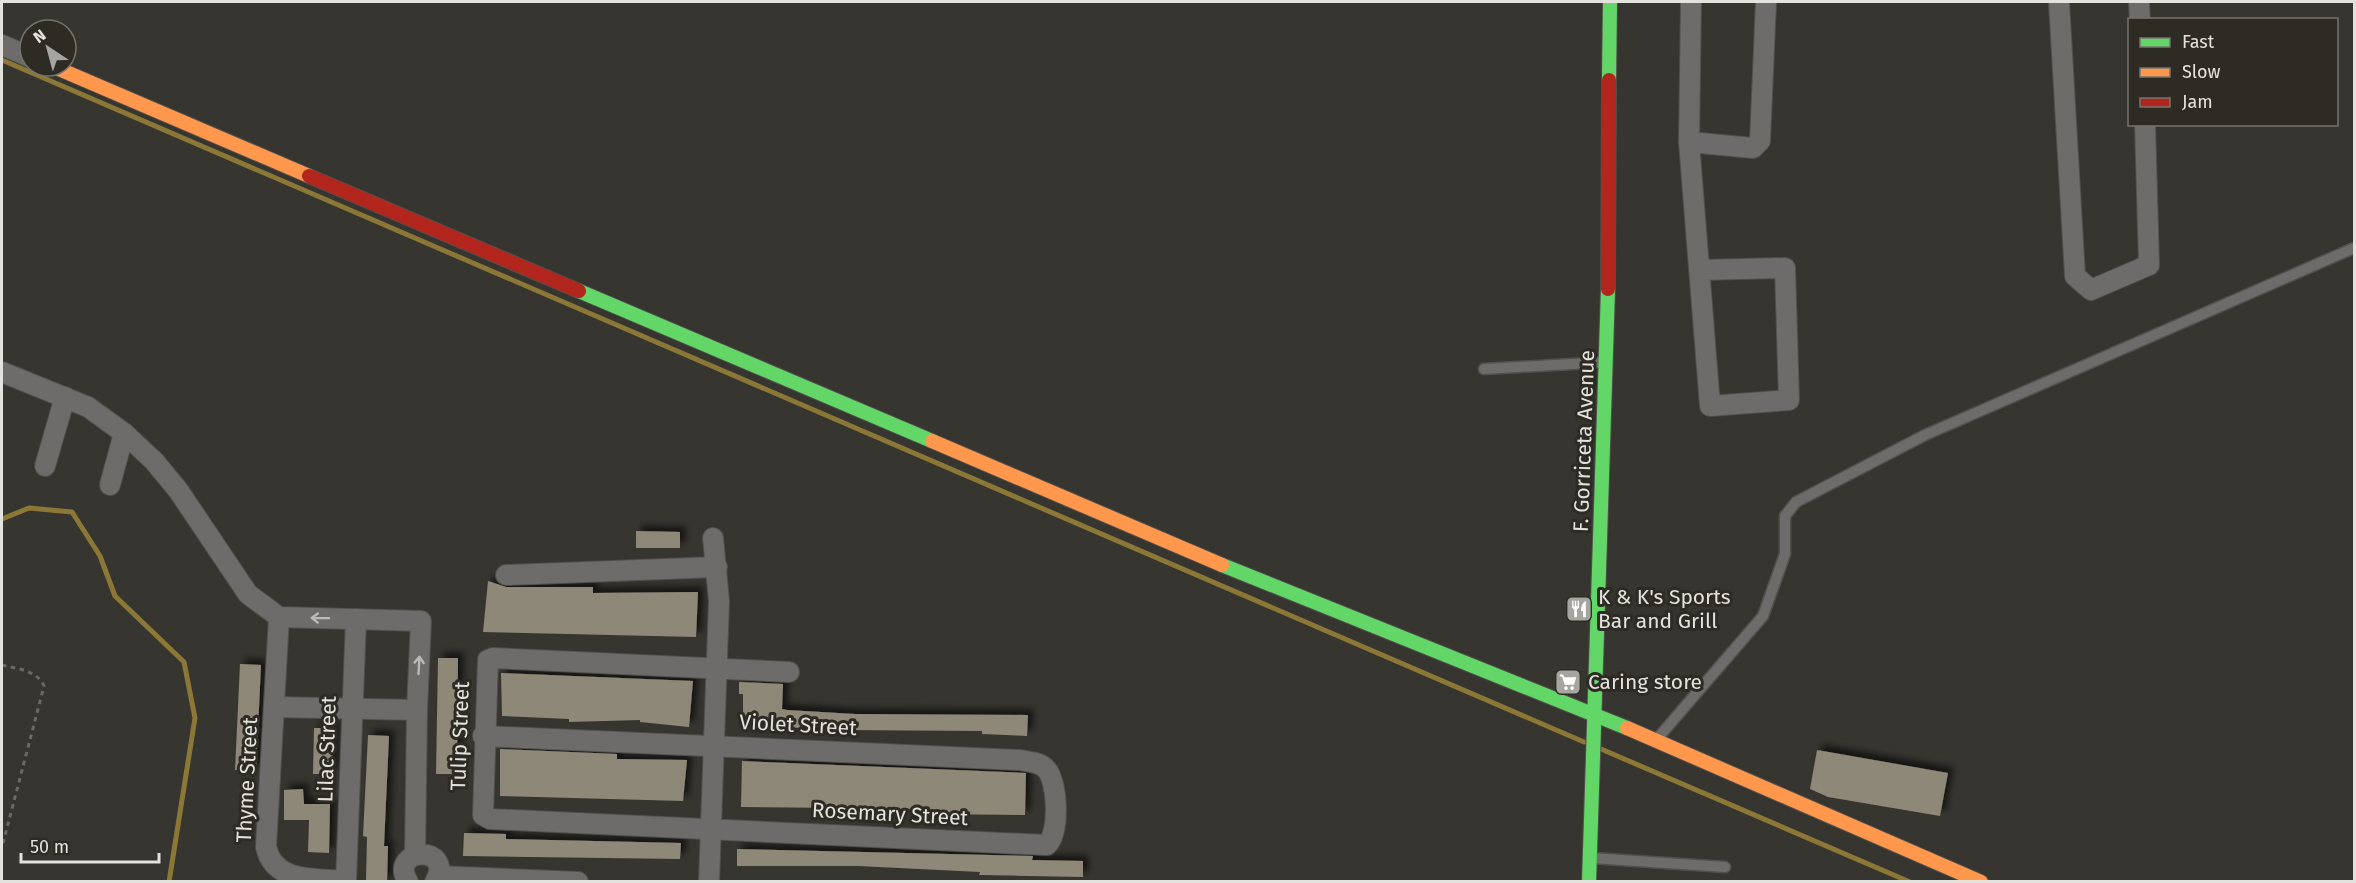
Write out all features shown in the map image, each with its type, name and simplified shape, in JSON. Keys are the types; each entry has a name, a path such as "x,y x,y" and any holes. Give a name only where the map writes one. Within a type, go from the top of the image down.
{"street":[{"name":"F. Gorriceta Avenue","path":"1589,882 1588,858 1607,362 1610,2"},
{"path":"1691,2 1689,142 1701,270 1710,406 1789,400 1785,268 1701,270"},
{"path":"1689,142 1753,148 1760,141 1766,2"},
{"path":"2059,2 2075,276 2091,290 2149,265 2145,126"},
{"path":"2139,2 2140,18"},
{"path":"2,45 18,52"},
{"path":"78,77 1226,566 1657,740 1981,882"},
{"path":"2,372 88,407 124,433 154,461 178,490 248,594 279,617 421,621 415,855"},
{"path":"45,466 65,397"},
{"path":"110,485 124,433"},
{"path":"709,882 717,567 712,538"},
{"path":"506,575 717,567"},
{"name":"Thyme Street","path":"279,617 267,847 269,858 273,867 289,877 346,881"},
{"name":"Lilac Street","path":"346,881 356,619"},
{"name":"Tulip Street","path":"711,830 490,819 483,815 486,664 493,658 789,672"},
{"path":"275,707 417,710"},
{"name":"Violet Street","path":"483,735 1035,763 1045,767 1054,779 1056,828"},
{"name":"Rosemary Street","path":"711,830 1047,844 1052,840 1056,828"},
{"path":"408,882 404,875 405,865 415,855 428,854 434,858 439,869 437,879 578,882"}],"lane":[{"path":"1657,740 1763,616 1785,554 1785,516 1796,502 1925,435 2355,248"},
{"path":"1484,369 1607,362"},
{"path":"1588,858 1725,867"}],"path":[{"path":"2,665 34,673 41,678 44,686 2,847"}],"building":[{"path":"636,531 680,532 680,548 636,548"},
{"path":"488,581 506,587 593,587 593,593 698,592 696,637 483,632"},
{"path":"438,658 458,658 457,774 436,774"},
{"path":"240,664 261,665 256,770 235,770"},
{"path":"501,673 693,681 689,727 640,722 640,720 569,722 569,719 502,716"},
{"path":"739,682 783,684 782,709 787,710 855,714 1028,715 1027,736 982,734 982,731 844,730 743,725 743,694 739,694"},
{"path":"314,728 333,728 332,774 313,774"},
{"path":"368,735 389,736 384,846 388,846 387,882 366,882 367,837 363,836"},
{"path":"500,749 617,754 617,759 687,760 683,801 500,796"},
{"path":"1817,750 1948,773 1940,816 1828,797 1810,789"},
{"path":"742,761 1026,773 1025,815 924,814 924,809 741,807"},
{"path":"303,789 304,804 330,804 329,853 308,852 309,820 284,820 284,790"},
{"path":"464,833 506,834 506,839 681,843 680,859 463,856"},
{"path":"737,849 1033,856 1032,860 1083,861 1083,877 979,875 980,872 858,866 737,866"}],"waterway":[{"path":"2,60 1584,742"},
{"path":"2,519 29,508 72,512 100,556 115,596 184,662 195,718 169,882"},
{"path":"1601,749 1910,882"}],"traffic: fast":[{"path":"1609,80 1610,2"},
{"path":"1589,882 1608,289"},
{"path":"579,291 932,441"},
{"path":"1222,565 1627,728"}],"traffic: slow":[{"path":"78,77 309,176"},
{"path":"932,441 1222,565"},
{"path":"1627,728 1981,882"}],"traffic: jam":[{"path":"1608,289 1609,80"},
{"path":"309,176 579,291"}],"place":[{"name":"K & K's Sports Bar and Grill","path":"1579,609"},
{"name":"Caring store","path":"1568,682"}]}
